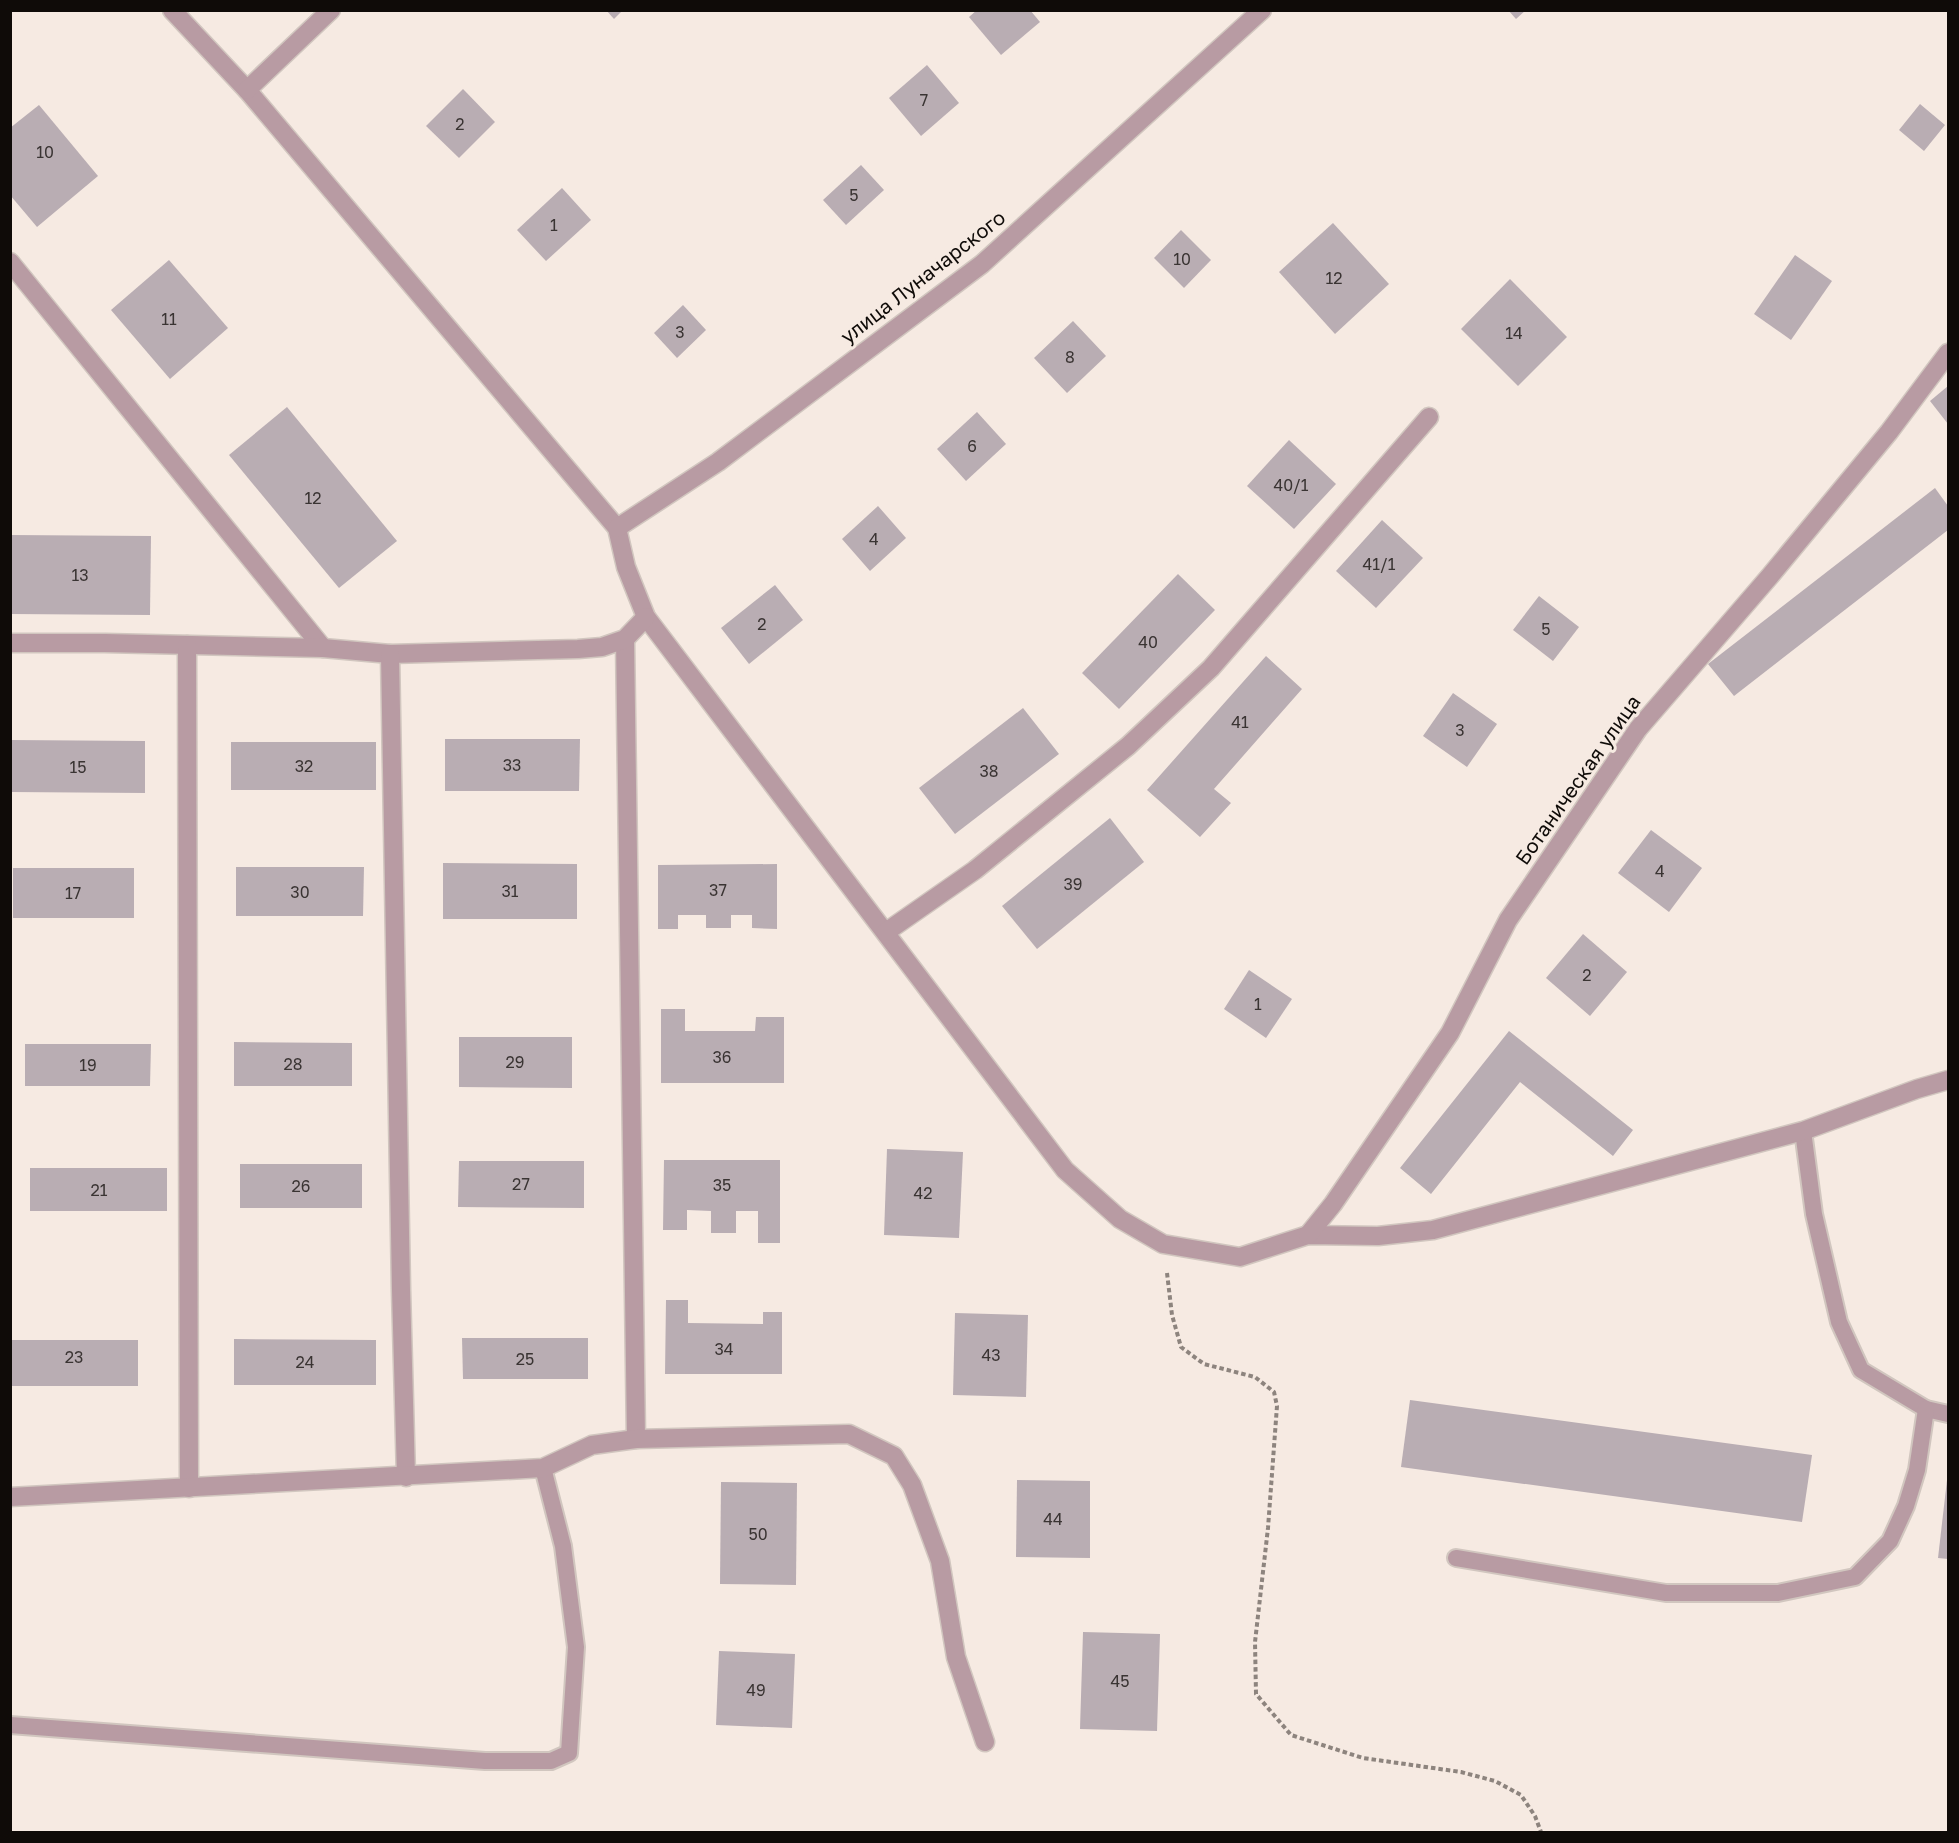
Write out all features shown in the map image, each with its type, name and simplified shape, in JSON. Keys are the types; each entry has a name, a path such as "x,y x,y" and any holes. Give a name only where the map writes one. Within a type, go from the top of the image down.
{"street":[{"path":"172,10 247,90 616,528 626,567 646,617 1065,1170 1120,1219 1163,1244 1240,1257 1308,1234 1378,1236 1433,1230 1803,1131 1948,1080"},
{"path":"247,90 331,10"},
{"name":"улица Луначарского","path":"616,528 718,462 982,264 1262,10"},
{"path":"10,262 323,648"},
{"name":"Ботаническая улица","path":"1308,1234 1333,1204 1450,1033 1508,920 1638,729 1770,576 1874,450 1948,353"},
{"path":"886,932 975,870 1128,746 1211,668 1429,417"},
{"path":"10,643 323,648 390,654 578,649 602,647 625,639 646,617"},
{"path":"625,639 636,1439"},
{"path":"187,645 189,1488"},
{"path":"390,654 406,1477"},
{"path":"10,1497 543,1468 592,1445 636,1439 849,1434 894,1456 912,1485 940,1562 956,1658 985,1742"}],"lane":[{"path":"1803,1131 1814,1214 1839,1322 1861,1370 1926,1409 1948,1414"},
{"path":"1456,1558 1666,1593 1778,1593 1855,1577 1890,1541 1906,1506 1917,1470 1926,1409"},
{"path":"10,1725 485,1761 551,1761 569,1753 576,1647 563,1546 543,1468"}],"path":[{"path":"1163,1244 1180,1347 1204,1364 1255,1377 1274,1392 1277,1406 1268,1528 1255,1642 1256,1694 1291,1735 1363,1758 1461,1772 1495,1781 1521,1795 1535,1816 1542,1833"}],"building":[{"path":"606,10 623,10 614,19"},
{"path":"977,10 1030,10 1040,22 1001,55 969,17"},
{"path":"1508,10 1526,10 1516,19"},
{"path":"927,65 959,103 921,136 889,98"},
{"path":"463,89 495,122 459,158 426,126"},
{"path":"1920,104 1945,125 1924,151 1899,130"},
{"path":"39,105 98,176 37,227 10,195 10,128"},
{"path":"861,165 884,190 846,225 823,200"},
{"path":"562,188 591,220 546,261 517,230"},
{"path":"1333,223 1389,284 1335,334 1279,272"},
{"path":"1181,230 1211,260 1184,288 1154,258"},
{"path":"1795,255 1832,281 1791,340 1754,314"},
{"path":"169,260 228,328 170,379 111,310"},
{"path":"1510,279 1567,337 1518,386 1461,329"},
{"path":"683,305 706,330 677,358 654,333"},
{"path":"1073,321 1106,356 1067,393 1034,358"},
{"path":"1948,386 1948,424 1930,401"},
{"path":"287,407 397,541 339,588 229,455"},
{"path":"977,412 1006,444 966,481 937,449"},
{"path":"1289,440 1336,484 1294,529 1247,486"},
{"path":"1935,488 1948,506 1948,530 1734,696 1708,664"},
{"path":"878,506 906,538 870,571 842,539"},
{"path":"1382,520 1423,558 1376,608 1336,571"},
{"path":"10,535 151,536 150,615 10,614"},
{"path":"1178,574 1215,610 1119,709 1082,673"},
{"path":"775,585 803,620 749,664 721,628"},
{"path":"1539,596 1579,627 1553,661 1513,630"},
{"path":"1266,656 1302,689 1214,789 1231,803 1200,837 1147,790"},
{"path":"1453,693 1497,724 1467,767 1423,736"},
{"path":"1023,708 1059,754 955,834 919,788"},
{"path":"445,739 580,739 579,791 445,791"},
{"path":"10,740 145,741 145,793 10,792"},
{"path":"231,742 376,742 376,790 231,790"},
{"path":"1110,818 1144,862 1037,949 1002,906"},
{"path":"1651,830 1702,868 1669,912 1618,873"},
{"path":"443,863 577,864 577,919 443,919"},
{"path":"777,864 777,929 752,928 752,915 731,915 731,928 706,928 706,915 678,915 678,929 658,929 658,865"},
{"path":"236,867 364,867 363,916 236,916"},
{"path":"13,868 134,868 134,918 13,918"},
{"path":"1583,934 1627,972 1590,1016 1546,978"},
{"path":"1249,970 1292,999 1266,1038 1224,1009"},
{"path":"661,1009 685,1009 685,1031 755,1031 756,1017 784,1017 784,1083 661,1083"},
{"path":"1509,1031 1633,1130 1613,1156 1520,1082 1431,1194 1400,1168"},
{"path":"459,1037 572,1037 572,1088 459,1087"},
{"path":"234,1042 352,1043 352,1086 234,1086"},
{"path":"25,1044 151,1044 150,1086 25,1086"},
{"path":"887,1149 963,1152 959,1238 884,1235"},
{"path":"664,1160 780,1160 780,1243 758,1243 758,1211 736,1211 736,1233 711,1233 711,1211 687,1210 687,1230 663,1230"},
{"path":"459,1161 584,1161 584,1208 458,1207"},
{"path":"240,1164 362,1164 362,1208 240,1208"},
{"path":"30,1168 167,1168 167,1211 30,1211"},
{"path":"666,1300 688,1300 688,1323 763,1324 763,1312 782,1312 782,1374 665,1374"},
{"path":"955,1313 1028,1315 1026,1397 953,1395"},
{"path":"462,1338 588,1338 588,1379 463,1379"},
{"path":"234,1339 376,1340 376,1385 234,1385"},
{"path":"11,1340 138,1340 138,1386 10,1386"},
{"path":"1410,1400 1812,1455 1802,1522 1401,1467"},
{"path":"1017,1480 1090,1481 1090,1558 1016,1557"},
{"path":"1948,1480 1948,1559 1938,1558"},
{"path":"721,1482 797,1483 796,1585 720,1584"},
{"path":"1083,1632 1160,1634 1157,1731 1080,1729"},
{"path":"719,1651 795,1654 792,1728 716,1725"}]}
